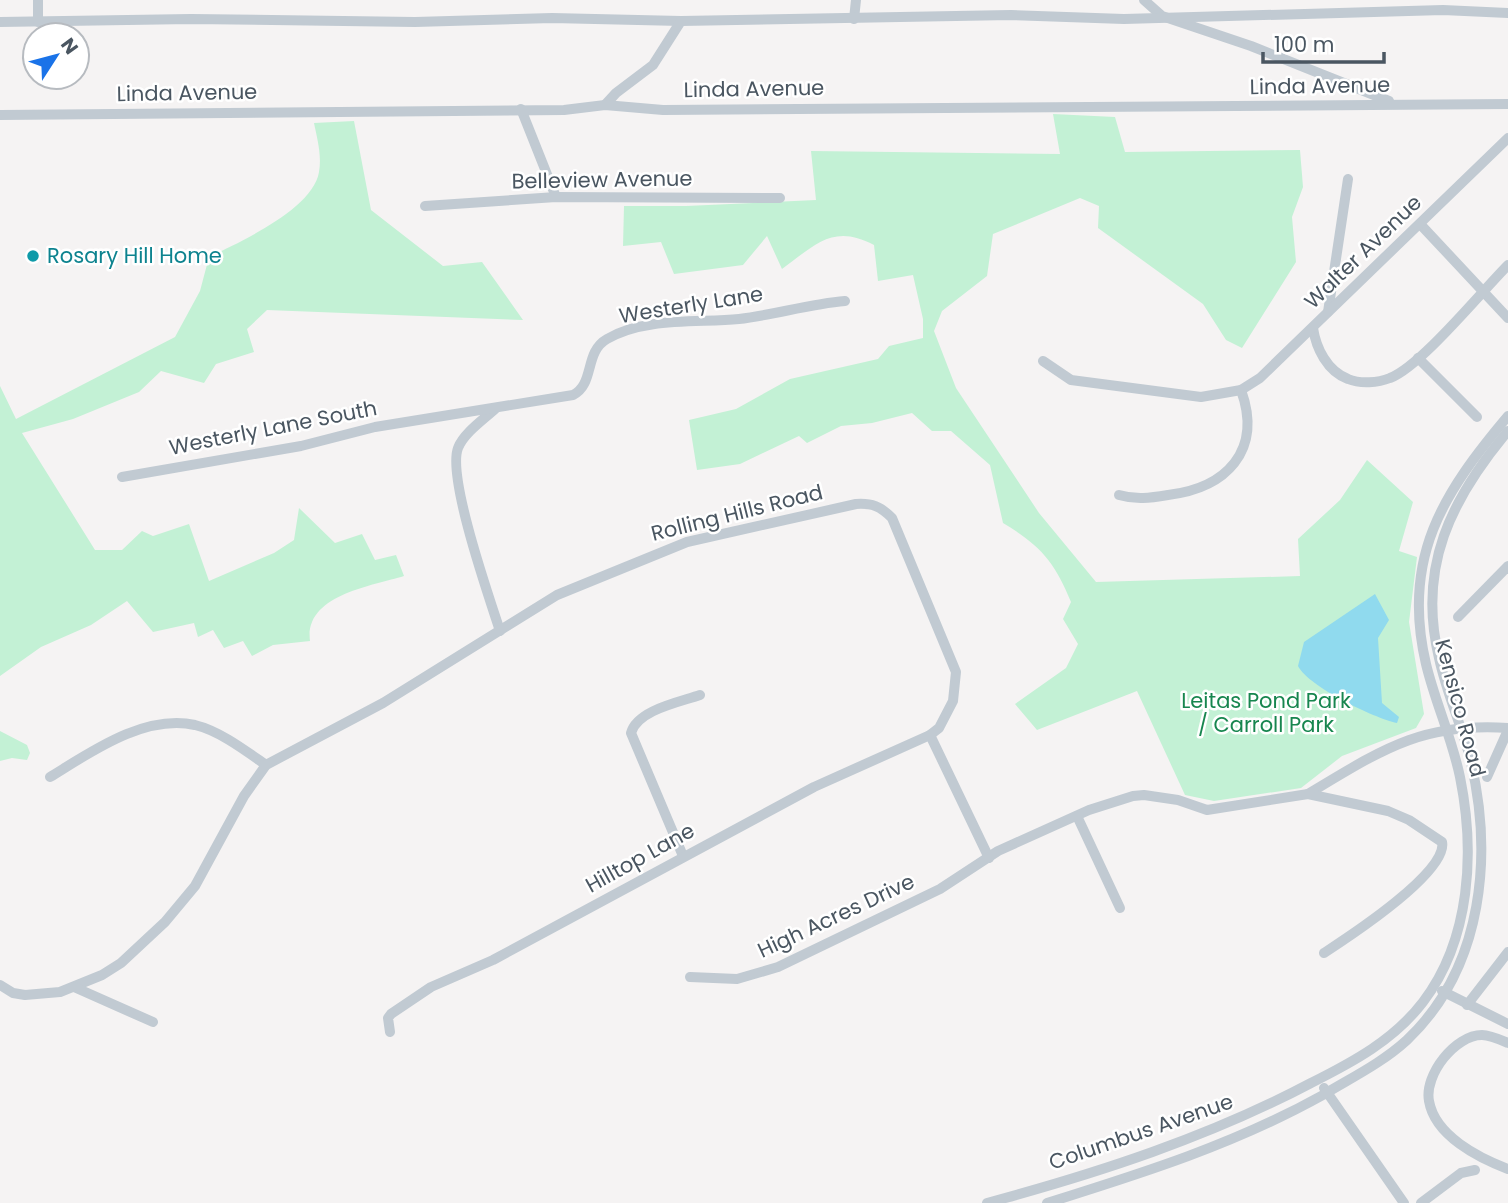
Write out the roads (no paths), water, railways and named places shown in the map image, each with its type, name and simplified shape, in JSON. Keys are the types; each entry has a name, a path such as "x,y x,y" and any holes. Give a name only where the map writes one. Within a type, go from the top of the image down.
{"street":[{"path":"38,0 38,21"},
{"path":"854,19 856,0"},
{"path":"1144,0 1162,16 1238,42 1397,104"},
{"path":"89,21 191,19 415,22 552,18 854,19 1012,15 1071,19 1442,5 1508,13"},
{"path":"605,105 616,93 653,65 681,20"},
{"path":"0,22 21,22"},
{"name":"Linda Avenue","path":"0,115 564,110 605,105 663,110 1508,104"},
{"path":"521,109 556,197"},
{"name":"Walter Avenue","path":"1241,390 1260,378 1508,138"},
{"path":"1328,312 1348,179"},
{"name":"Belleview Avenue","path":"425,206 556,197 780,198"},
{"path":"1420,224 1508,318"},
{"path":"1312,328 1330,367 1339,376 1352,381 1389,379 1418,358 1508,265"},
{"name":"Westerly Lane","path":"431,419 495,410 577,393 584,386 594,349 607,339 629,329 739,318 845,301"},
{"path":"1418,358 1477,417"},
{"path":"1043,361 1071,380 1093,384 1201,397 1241,390 1248,413 1246,439 1233,466 1222,477 1189,493 1135,500 1119,495"},
{"path":"495,410 460,444 457,460 464,512 500,631"},
{"name":"Kensico Road","path":"1446,993 1462,963 1471,937 1480,874 1476,791 1422,645 1419,609 1423,562 1433,527 1449,493 1508,416"},
{"name":"Westerly Lane South","path":"122,477 301,446 349,432 431,419"},
{"name":"Kensico Road","path":"1434,986 1456,936 1467,872 1464,798 1454,727 1435,639 1432,603 1435,566 1444,530 1459,496 1508,431"},
{"name":"Rolling Hills Road","path":"266,765 383,704 576,585 655,552 773,521 856,503 872,503 891,518 956,672 953,701 939,728 930,736"},
{"path":"1458,617 1508,566"},
{"path":"683,856 631,733 636,722 647,715 700,695"},
{"path":"0,985 13,993 37,996 74,986 121,963 181,903 266,765 206,729 186,724 160,725 128,734 50,778"},
{"path":"1308,794 1377,753 1454,727 1508,729 1487,777"},
{"path":"930,736 989,858 998,851 1110,802 1144,795 1178,800 1208,810 1308,794 1388,811 1409,820 1442,842 1443,848 1403,897 1324,953"},
{"name":"Hilltop Lane","path":"390,1032 388,1018 391,1014 431,987 493,960 683,856 865,762 930,736"},
{"path":"1077,817 1120,908"},
{"name":"High Acres Drive","path":"690,977 737,979 778,967 937,891 989,858"},
{"path":"1467,1004 1508,952"},
{"path":"74,986 153,1022"},
{"path":"1434,986 1508,1024"},
{"name":"Columbus Avenue","path":"986,1203 1177,1144 1251,1114 1319,1080 1389,1037 1411,1016 1434,986"},
{"name":"Columbus Avenue","path":"1047,1203 1231,1141 1326,1093 1398,1048 1422,1024 1446,993"},
{"path":"1508,1043 1483,1035 1470,1038 1445,1056 1428,1092 1430,1106 1450,1135 1461,1145 1508,1169"},
{"path":"1319,1080 1404,1203"},
{"path":"1421,1203 1461,1173 1475,1170"}],"water":[{"path":"1375,594 1389,620 1378,638 1382,703 1399,717 1397,723 1373,715 1328,692 1304,674 1298,666 1304,642"}],"place":[{"name":"Rosary Hill Home","path":"33,256"}],"park label":[{"name":"Leitas Pond Park / Carroll Park","path":"1266,713"}]}
